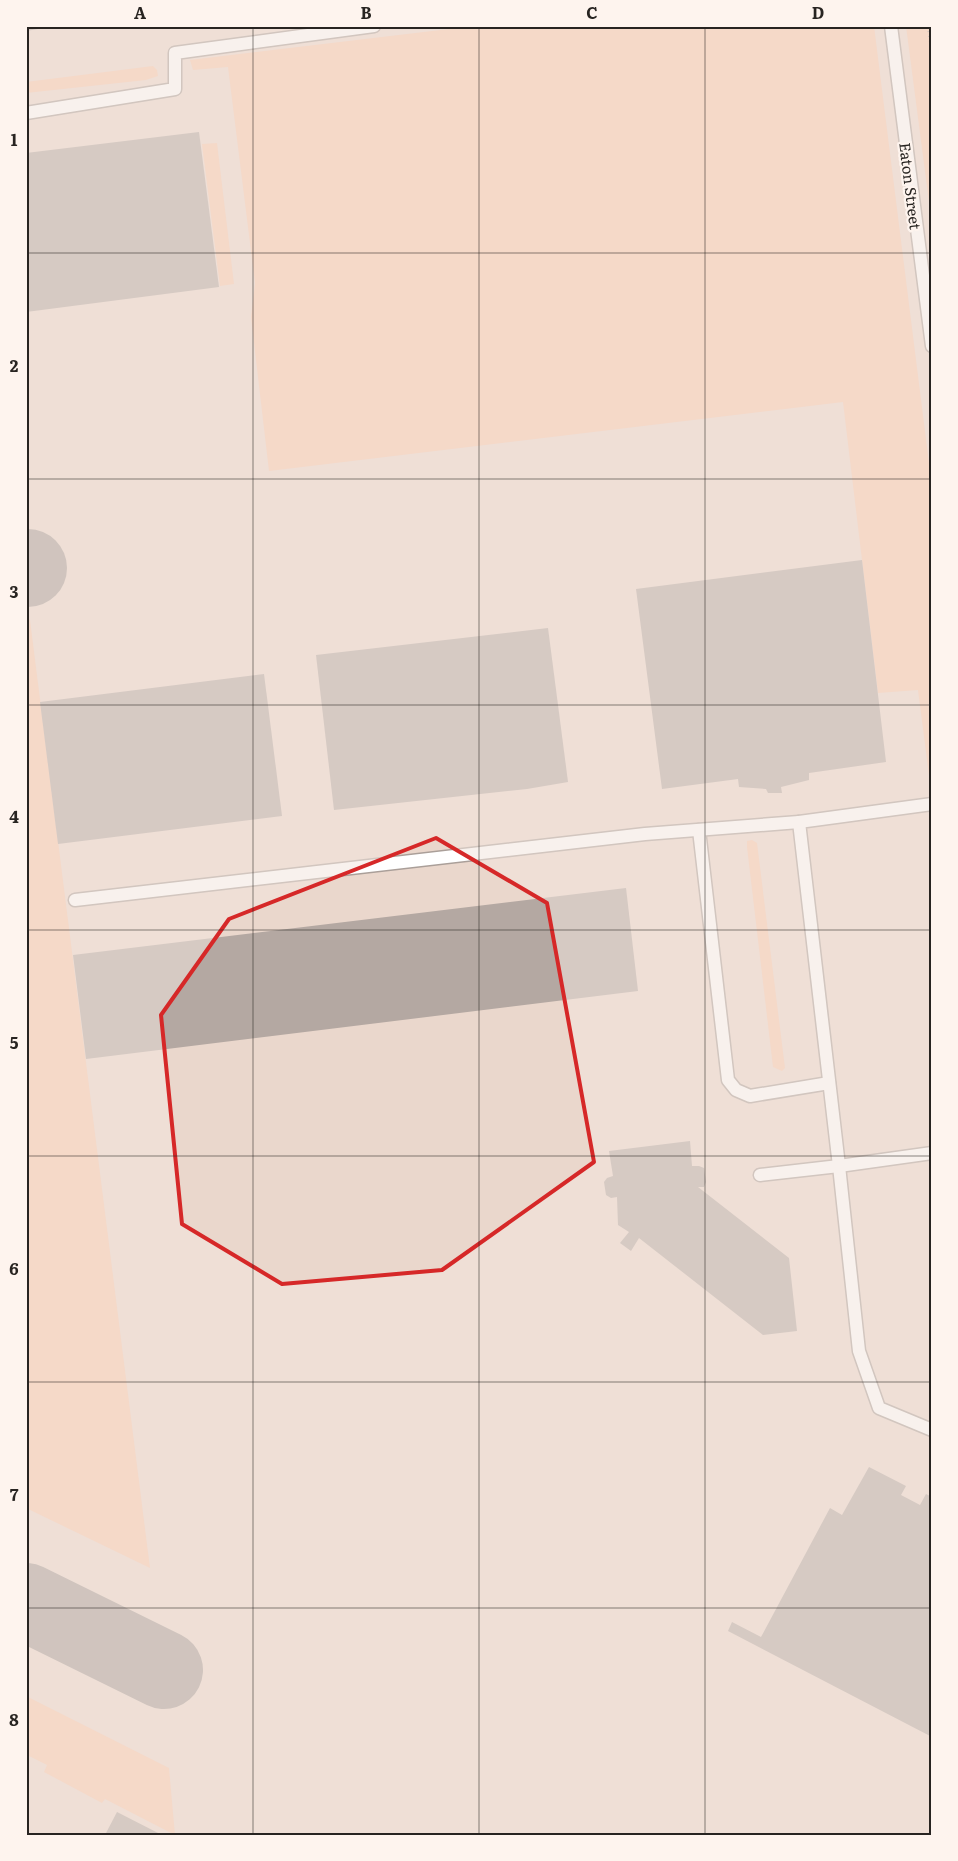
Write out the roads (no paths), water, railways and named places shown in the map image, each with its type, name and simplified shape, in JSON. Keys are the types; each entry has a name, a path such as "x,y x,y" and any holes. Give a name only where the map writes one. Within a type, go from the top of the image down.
{"lane":[{"path":"26,113 175,89 176,53 374,26"},
{"name":"Eaton Street","path":"891,26 932,346"},
{"path":"75,900 645,834 799,822 932,804"},
{"path":"799,822 859,1350 879,1408 932,1430"},
{"path":"699,830 728,1080 736,1090 750,1096 829,1083"},
{"path":"760,1175 932,1153"}]}
